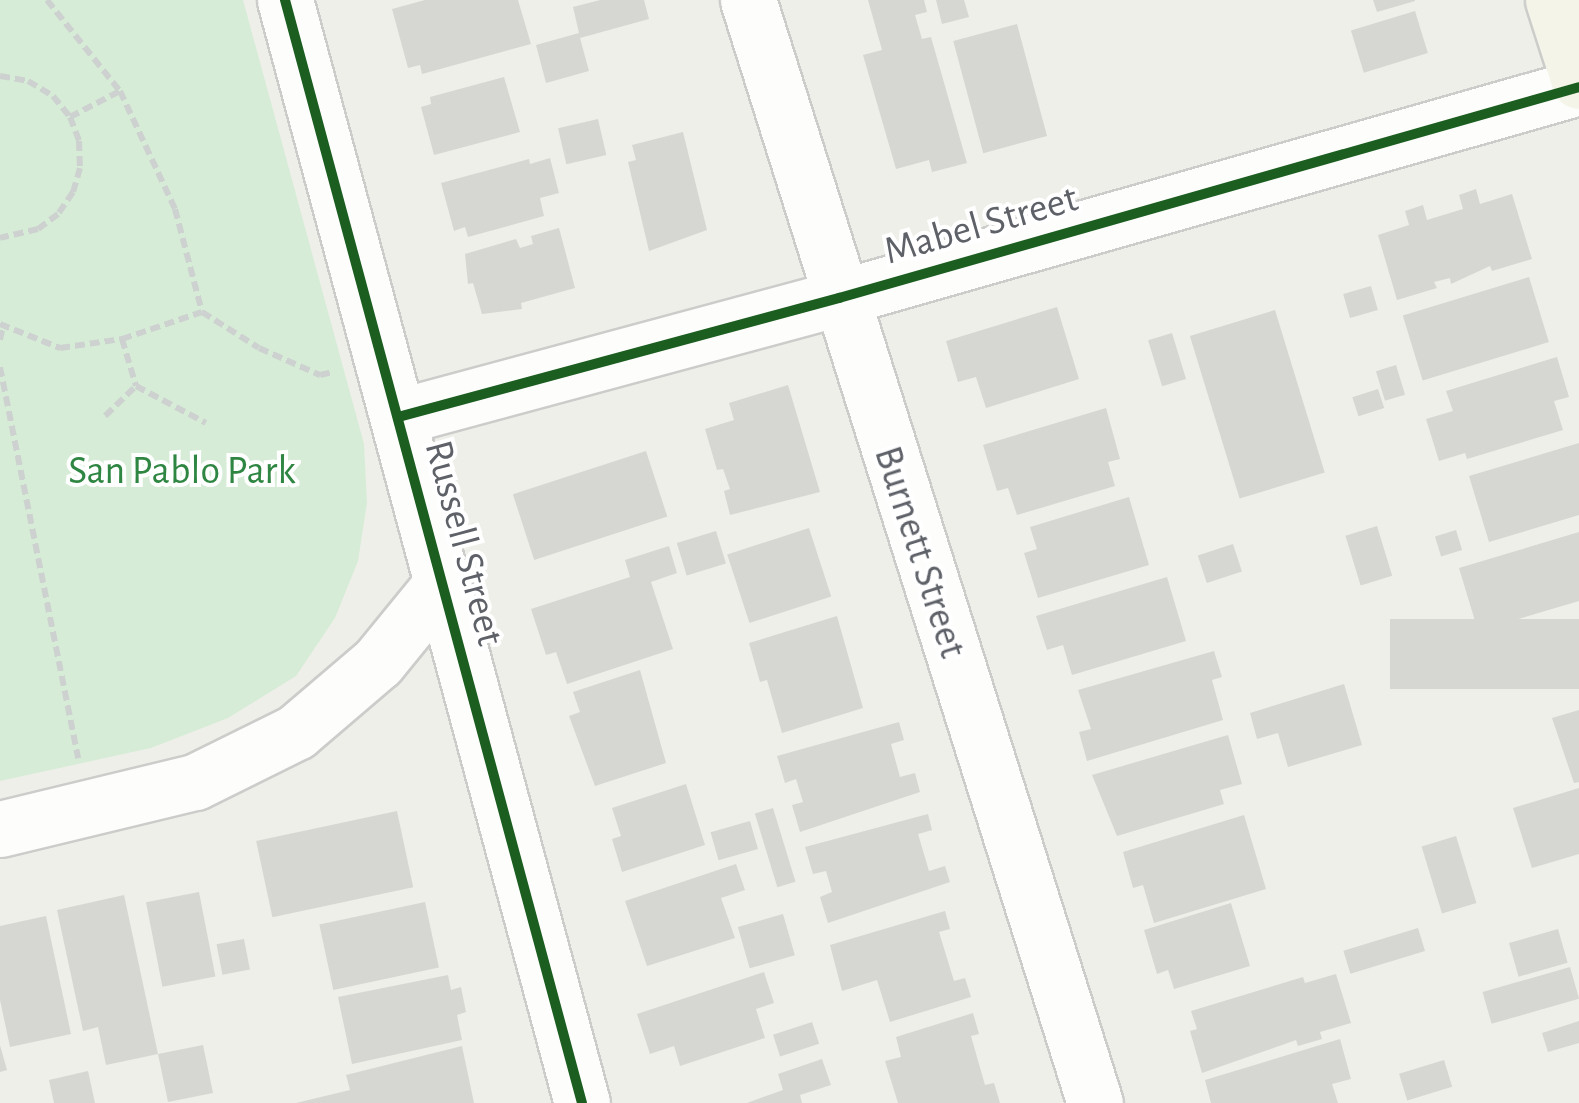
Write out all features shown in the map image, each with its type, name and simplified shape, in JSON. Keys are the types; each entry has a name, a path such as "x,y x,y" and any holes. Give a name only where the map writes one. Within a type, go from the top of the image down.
{"main road":[{"path":"1553,0 1579,84"}],"street":[{"name":"Russell Street","path":"285,0 582,1103"},
{"name":"Burnett Street","path":"748,0 1095,1103"},
{"name":"Mabel Street","path":"398,417 839,298 1579,84"},
{"path":"0,829 194,782 296,732 378,662 444,581"}],"path":[{"path":"47,0 120,91 175,209 202,312 259,348 320,375 383,360"},
{"path":"0,76 28,81 53,96 70,117 79,142 80,168 73,192 58,214 38,230 0,238"},
{"path":"70,117 120,91"},
{"path":"0,340 1,325 60,348 122,340 202,312"},
{"path":"122,340 136,386 206,423"},
{"path":"0,367 76,742 84,809"},
{"path":"104,416 136,386"}],"green space":[{"name":"San Pablo Park","path":"0,0 243,0 364,444 367,503 358,561 335,618 296,676 228,718 151,748 0,781"}],"building":[{"path":"425,0 518,0 531,44 422,74 420,65 408,68 392,9"},
{"path":"600,0 644,0 649,19 580,38 589,71 546,83 536,45 579,33 573,7"},
{"path":"868,0 924,0 927,12 915,15 922,39 931,37 967,163 932,172 929,160 896,169 863,55 882,50"},
{"path":"936,0 964,0 969,17 942,24"},
{"path":"1373,0 1415,0 1415,1 1377,12"},
{"path":"1415,11 1428,53 1364,73 1351,31"},
{"path":"1017,24 1047,136 983,153 953,41"},
{"path":"504,77 520,132 434,155 421,107 431,104 430,97"},
{"path":"598,119 606,155 566,164 558,128"},
{"path":"683,132 707,230 649,251 628,162 636,160 632,145"},
{"path":"550,158 559,193 540,198 544,216 468,237 465,227 454,231 441,183 529,159 530,164"},
{"path":"1476,189 1480,204 1512,194 1532,259 1492,271 1490,266 1451,284 1450,278 1434,282 1437,288 1397,300 1378,235 1409,225 1405,211 1423,205 1427,220 1463,209 1459,195"},
{"path":"559,228 575,288 521,303 522,309 482,314 473,283 468,284 465,254 516,239 520,248 533,244 531,236"},
{"path":"1529,277 1549,342 1423,381 1403,316"},
{"path":"1371,286 1378,310 1350,318 1343,294"},
{"path":"1057,307 1079,379 986,408 976,377 958,382 946,341"},
{"path":"1275,310 1325,473 1240,499 1190,336"},
{"path":"1172,333 1186,379 1162,386 1148,340"},
{"path":"1557,357 1569,397 1554,401 1563,430 1467,459 1465,453 1439,461 1426,419 1453,411 1446,391"},
{"path":"1396,365 1405,395 1385,401 1376,371"},
{"path":"788,385 820,492 730,515 724,491 730,489 723,469 717,470 705,429 734,420 729,403"},
{"path":"1378,389 1384,408 1359,416 1352,397"},
{"path":"1106,408 1120,459 1108,462 1115,486 1017,515 1008,488 997,491 983,445"},
{"path":"1579,443 1579,515 1489,542 1469,476"},
{"path":"646,451 667,517 534,560 513,494"},
{"path":"1129,497 1149,565 1038,598 1024,553 1037,549 1030,527"},
{"path":"1377,526 1392,576 1361,585 1345,536"},
{"path":"809,528 831,596 749,623 727,555"},
{"path":"1456,530 1462,550 1441,557 1435,536"},
{"path":"716,531 726,564 687,576 677,543"},
{"path":"1579,532 1579,601 1478,631 1459,568"},
{"path":"1233,544 1242,572 1207,583 1198,555"},
{"path":"669,546 677,573 651,582 673,649 567,684 556,652 546,655 531,609 630,577 625,560"},
{"path":"1167,577 1186,641 1072,675 1063,645 1047,650 1036,616"},
{"path":"837,616 863,708 782,733 767,680 760,682 749,643"},
{"path":"1390,619 1579,619 1579,689 1390,689"},
{"path":"1214,651 1222,677 1212,680 1223,720 1087,761 1079,732 1091,729 1078,690"},
{"path":"640,670 666,763 595,786 569,716 580,712 573,692"},
{"path":"1344,684 1362,745 1288,767 1278,733 1257,739 1250,713"},
{"path":"1579,710 1579,782 1574,783 1552,718"},
{"path":"899,722 904,740 891,744 900,777 915,773 920,792 800,832 792,805 803,802 796,779 785,783 777,756"},
{"path":"1228,735 1242,784 1220,790 1224,804 1117,836 1092,775"},
{"path":"686,784 705,845 622,872 612,839 621,836 612,808"},
{"path":"1579,788 1579,854 1532,868 1513,808"},
{"path":"773,808 796,882 777,887 755,814"},
{"path":"397,811 413,887 272,917 256,841"},
{"path":"928,814 932,830 918,834 929,871 945,866 950,882 828,923 820,897 832,892 826,871 813,874 805,847"},
{"path":"1244,815 1266,889 1154,923 1143,885 1133,888 1123,852"},
{"path":"750,821 758,849 719,860 711,832"},
{"path":"1456,836 1476,903 1442,913 1422,847"},
{"path":"736,864 745,890 721,898 735,938 647,966 625,901"},
{"path":"199,892 215,976 162,987 146,902"},
{"path":"124,895 158,1054 106,1065 98,1027 83,1031 57,910"},
{"path":"425,902 439,968 333,990 319,924"},
{"path":"1231,903 1250,966 1174,989 1168,970 1157,974 1144,930"},
{"path":"945,911 950,929 939,932 954,981 965,978 971,997 890,1022 877,980 842,991 830,945"},
{"path":"783,914 795,955 750,968 738,927"},
{"path":"46,916 71,1034 10,1047 0,1000 0,926"},
{"path":"1418,928 1425,951 1350,974 1343,951"},
{"path":"1558,929 1568,963 1519,977 1509,943"},
{"path":"244,939 250,969 222,975 217,944"},
{"path":"1570,967 1579,999 1492,1024 1483,992"},
{"path":"764,972 774,1003 756,1009 765,1038 680,1066 674,1046 650,1054 637,1014"},
{"path":"1336,974 1351,1023 1320,1032 1322,1039 1298,1046 1296,1040 1202,1073 1190,1031 1197,1029 1191,1011 1303,977 1305,983"},
{"path":"448,975 451,990 461,987 466,1012 457,1015 462,1040 352,1064 338,997"},
{"path":"973,1013 979,1034 971,1036 985,1085 994,1083 1000,1103 898,1103 885,1061 901,1057 896,1037"},
{"path":"1579,1021 1579,1043 1548,1052 1542,1033"},
{"path":"812,1022 819,1044 780,1057 773,1035"},
{"path":"1340,1039 1351,1079 1332,1084 1338,1103 1211,1103 1205,1080"},
{"path":"0,1045 7,1070 0,1072"},
{"path":"203,1045 213,1093 168,1102 158,1054"},
{"path":"462,1046 474,1103 296,1103 350,1090 346,1075"},
{"path":"822,1059 831,1085 800,1095 802,1103 747,1103 783,1090 778,1074"},
{"path":"1444,1060 1452,1087 1407,1101 1399,1074"},
{"path":"88,1071 95,1103 54,1103 49,1080"}],"cycle path":[{"path":"285,0 582,1103"},
{"path":"398,417 839,298 1579,87"}]}
